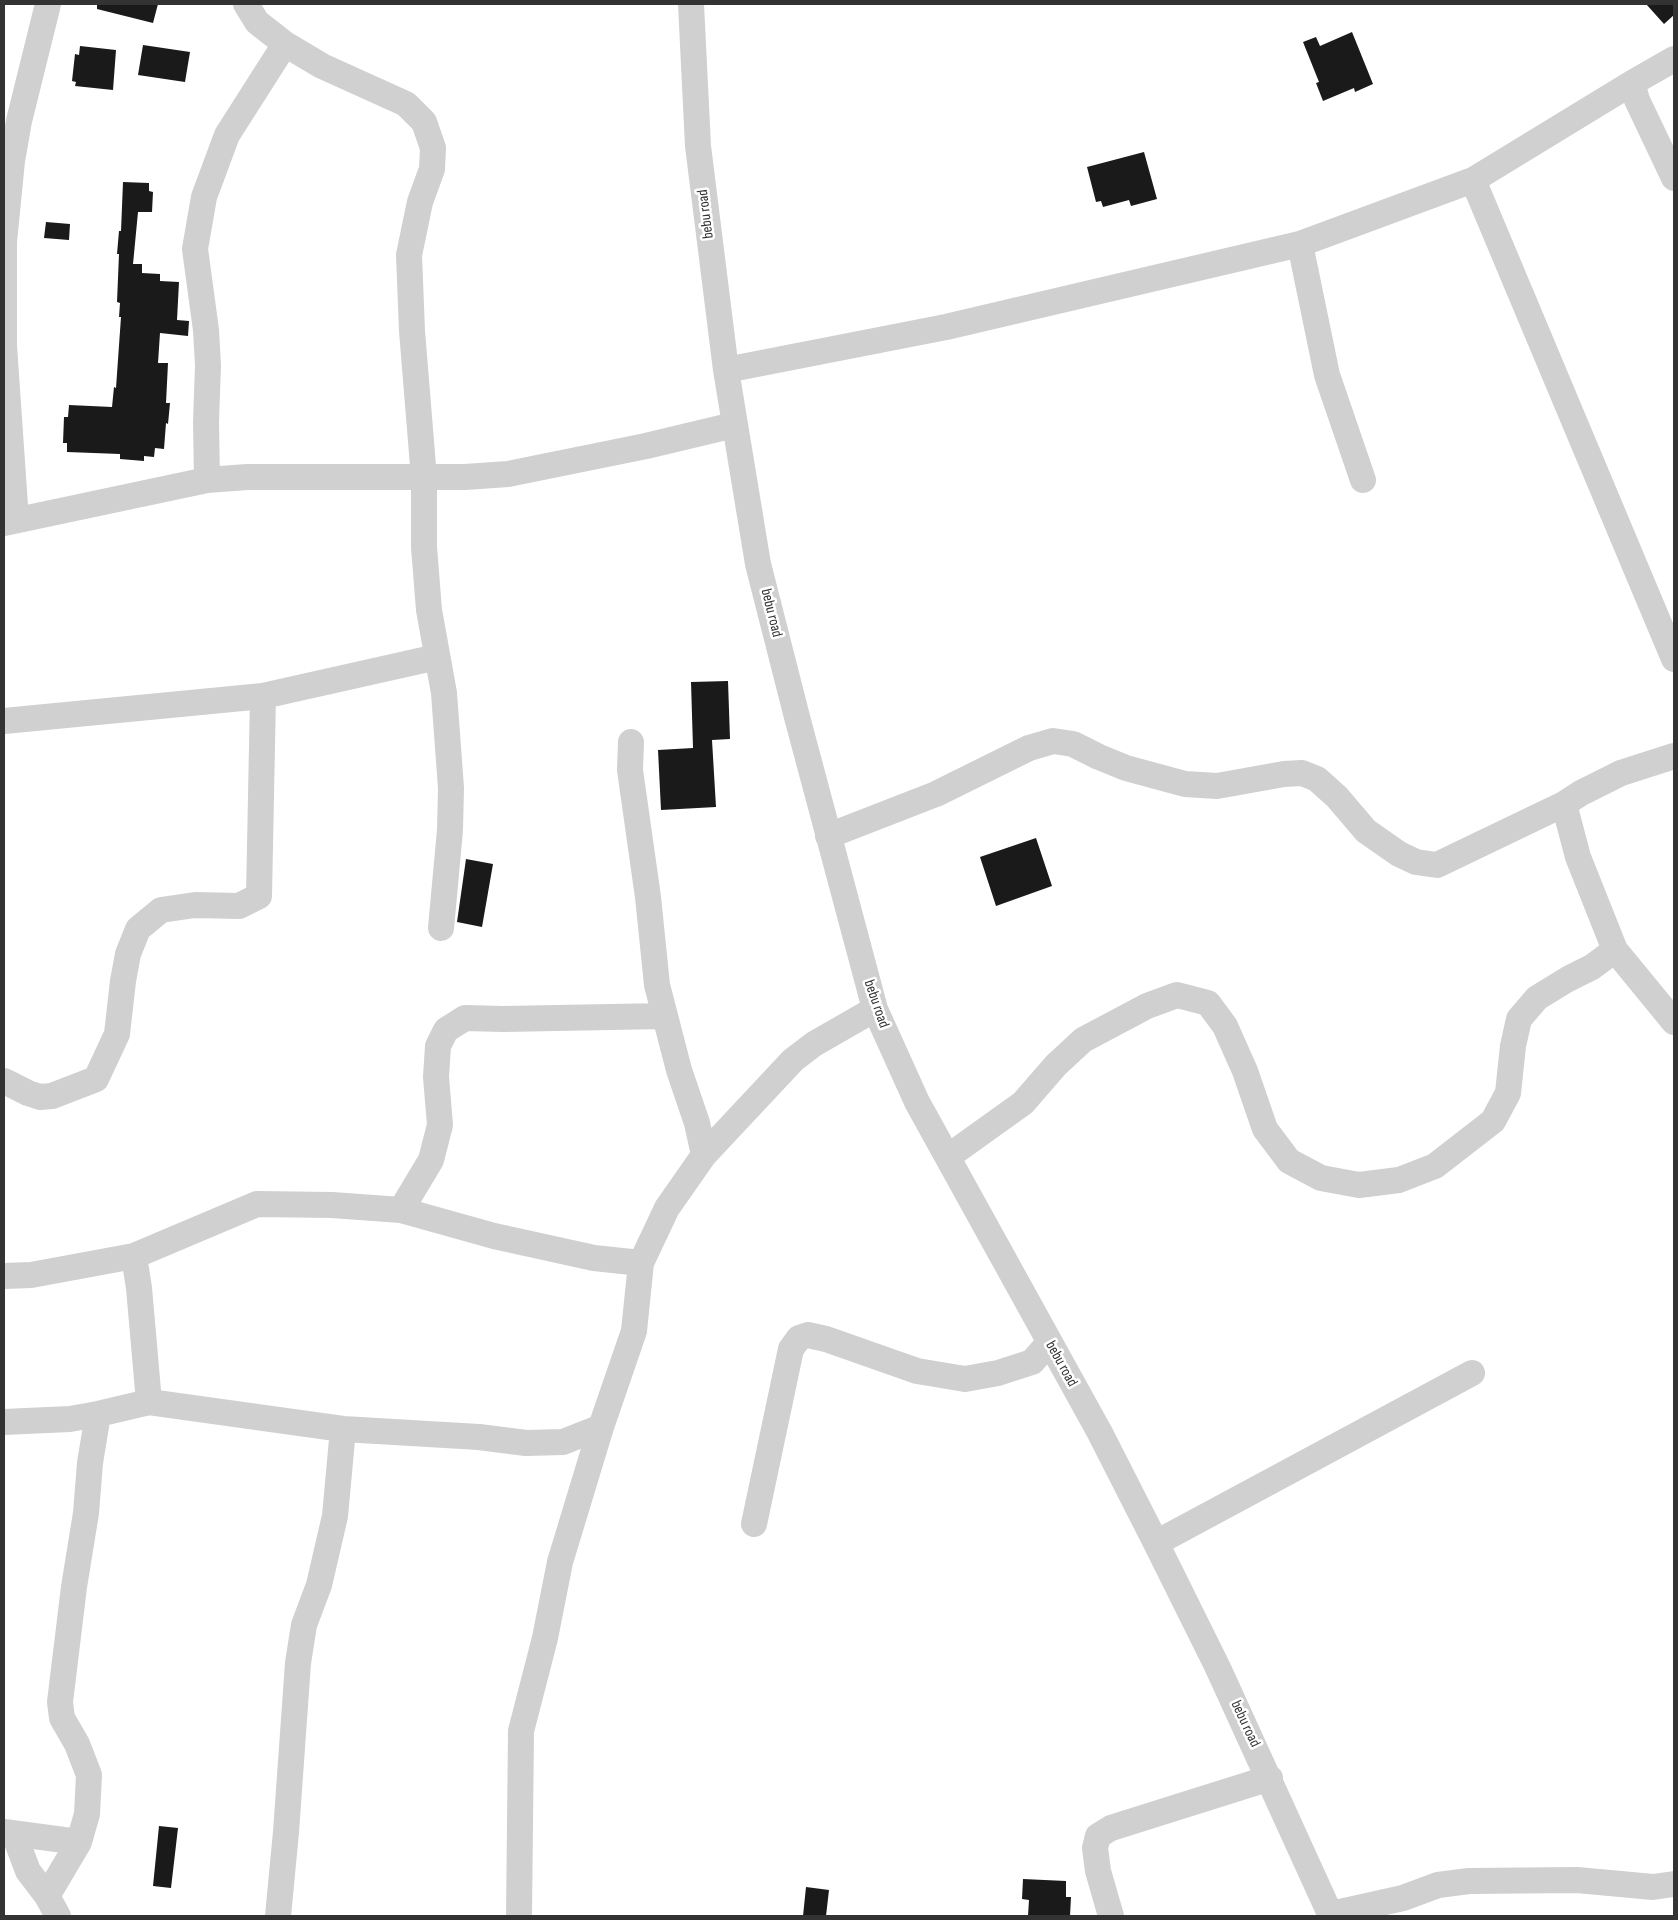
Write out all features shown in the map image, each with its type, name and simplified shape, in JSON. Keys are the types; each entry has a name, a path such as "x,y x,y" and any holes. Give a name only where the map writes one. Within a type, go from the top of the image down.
{"street":[{"path":"48,4 11,126 12,161 4,242 4,346 10,522 207,480 247,477 424,478 508,474 646,446 734,425"},
{"path":"246,4 257,22 285,44 322,66 406,104 424,122 433,148 432,170 420,202 409,256 412,331 424,478 424,547 429,610 444,693 451,788 450,830 440,928"},
{"name":"bebu road","path":"691,4 698,146 726,370 758,564 875,1009 917,1102 949,1156 1049,1343 1100,1433 1156,1543 1270,1778 1331,1915"},
{"path":"207,480 206,422 208,365 206,330 195,249 204,196 226,135 285,44"},
{"path":"726,370 946,326 1300,244 1473,180 1674,59"},
{"path":"1632,83 1637,100 1674,178"},
{"path":"1473,180 1674,658"},
{"path":"1300,244 1327,374 1363,480"},
{"path":"4,721 263,696 436,657"},
{"path":"4,1081 40,1097 52,1096 96,1079 117,1034 128,954 138,929 161,910 195,905 239,906 259,896 263,696"},
{"path":"828,836 936,794 1029,748 1053,741 1073,744 1126,768 1185,784 1217,786 1284,774 1302,773 1317,779 1337,796 1366,831 1399,854 1416,862 1437,864 1462,854 1564,804 1581,793 1621,773 1674,756"},
{"path":"631,742 630,770 648,898 657,985 679,1070 697,1123 704,1155"},
{"path":"1564,804 1578,857 1615,950 1674,1022"},
{"path":"949,1156 1023,1103 1056,1064 1083,1040 1147,1006 1177,995 1208,1003 1225,1026 1245,1071 1265,1129 1289,1161 1321,1178 1359,1186 1399,1180 1435,1166 1493,1121 1508,1092 1513,1046 1520,1019 1537,998 1592,967 1615,950"},
{"path":"519,1916 521,1731 545,1638 560,1562 600,1427 634,1331 640,1263 667,1208 704,1155 793,1060 814,1044 875,1009"},
{"path":"401,1210 431,1160 440,1125 436,1077 438,1046 446,1030 465,1018 664,1016"},
{"path":"4,1276 31,1275 134,1256 257,1204 332,1204 401,1210 512,1240 594,1258 640,1263"},
{"path":"134,1256 139,1288 149,1402"},
{"path":"754,1524 791,1349 800,1338 808,1335 826,1339 917,1371 965,1380 998,1374 1032,1362 1049,1343"},
{"path":"1156,1543 1472,1373"},
{"path":"4,1422 70,1419 149,1402 343,1429 526,1443 562,1442 600,1427"},
{"path":"52,1906 79,1842 87,1814 90,1774 77,1744 62,1718 60,1702 74,1587 86,1513 90,1463 98,1414"},
{"path":"278,1916 298,1663 304,1625 320,1585 335,1516 343,1429"},
{"path":"1111,1916 1098,1871 1095,1848 1098,1836 1111,1828 1270,1778"},
{"path":"9,1833 79,1842"},
{"path":"9,1833 28,1870 52,1906"},
{"path":"1331,1915 1403,1898 1438,1885 1469,1881 1577,1880 1653,1887 1674,1884"}],"building":[{"path":"97,4 158,4 153,23 97,9"},
{"path":"1646,4 1674,4 1674,15 1664,24"},
{"path":"1352,32 1373,84 1355,92 1354,88 1323,101 1316,83 1319,82 1303,42 1316,37 1320,46"},
{"path":"143,45 190,52 185,82 138,75"},
{"path":"80,46 116,50 113,90 75,86 76,82 72,81 75,54 79,55"},
{"path":"1144,152 1157,199 1131,206 1129,200 1103,207 1101,201 1096,202 1087,167"},
{"path":"123,182 149,183 149,191 153,192 152,212 138,212 133,264 142,264 142,273 160,274 160,281 179,282 177,320 189,321 188,336 160,333 158,363 168,363 166,403 170,403 168,424 166,423 164,449 155,448 154,457 144,456 144,461 120,459 120,454 67,452 67,443 63,443 64,417 68,417 69,405 112,407 114,387 116,388 121,317 119,317 120,303 117,302 119,254 117,254 119,231 121,231"},
{"path":"46,222 70,224 69,240 44,238"},
{"path":"728,681 730,739 712,740 716,807 661,810 658,750 693,748 691,682"},
{"path":"1036,838 1052,886 996,906 980,857"},
{"path":"466,859 493,864 482,927 457,922"},
{"path":"159,1826 178,1828 171,1888 153,1886"},
{"path":"1023,1879 1066,1881 1066,1897 1071,1897 1070,1916 1028,1916 1029,1900 1022,1899"},
{"path":"806,1887 829,1890 826,1916 803,1916"}]}
